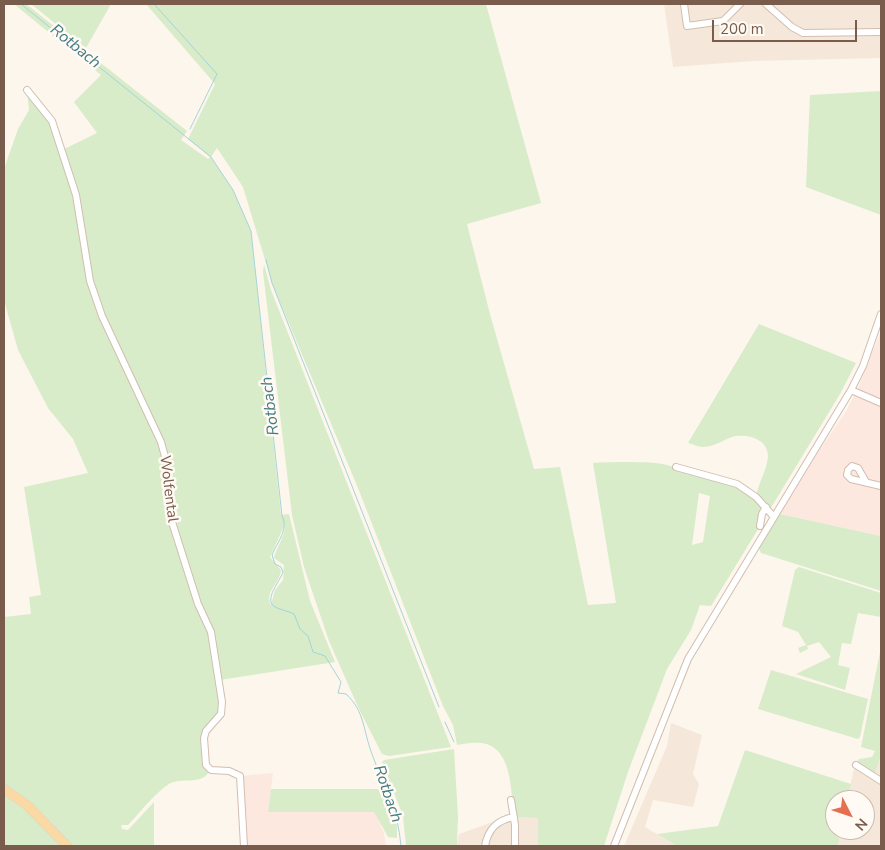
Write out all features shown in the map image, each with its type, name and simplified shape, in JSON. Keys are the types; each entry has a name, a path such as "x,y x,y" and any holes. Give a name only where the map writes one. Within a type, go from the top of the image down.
{"main road":[{"path":"4,789 28,806 68,846"}],"street":[{"path":"684,4 687,26 722,21 740,4"},
{"path":"766,4 792,27 803,33 881,32"},
{"name":"Wolfental","path":"27,90 52,121 76,195 90,281 102,316 161,442 170,479 173,528 198,604 211,632 222,702 220,714 206,731 204,738 206,765 211,770 229,771 240,776 244,846"},
{"path":"614,846 660,727 695,647 850,390 863,366 881,314"},
{"path":"850,390 881,403"},
{"path":"676,467 737,484 756,497 774,517"},
{"path":"866,482 881,486"},
{"path":"760,526 762,514 766,507"},
{"path":"856,764 881,781"},
{"path":"511,800 514,817 515,846"},
{"path":"485,846 492,828 500,822 514,817"}],"shaded area":[{"path":"664,4 881,4 881,58 753,61 673,67"},
{"path":"881,331 881,536 780,514 818,452 845,413 859,386"},
{"path":"671,723 702,735 693,774 699,784 693,807 653,800 645,827 677,846 624,846 667,746"},
{"path":"881,756 881,846 838,846 839,840 875,840 875,790 849,790 855,764 874,776"},
{"path":"273,773 268,812 375,812 384,833 386,846 242,846 241,776"},
{"path":"514,817 539,818 538,846 457,846 459,834 498,820"}],"green space":[{"path":"14,4 26,4 187,131 181,140 208,159 210,157 188,139 215,84 146,4 486,4 541,203 467,224 490,314 534,469 560,467 588,605 616,603 593,463 641,462 667,465 732,484 744,490 764,507 759,521 760,526 711,606 700,605 691,630 667,669 628,772 604,846 538,846 538,818 514,817 511,784 505,762 499,753 491,746 481,743 457,745 453,725 443,706 358,488 272,283 243,187 217,148 211,157 233,190 251,231 281,515 289,514 310,601 335,662 220,680 213,633 194,589 175,534 171,511 169,476 171,523 191,589 209,632 221,702 219,714 207,729 202,743 204,759 210,770 207,775 198,780 176,781 166,786 154,796 128,825 121,825 122,829 128,830 154,802 154,846 73,846 4,784 4,617 31,614 29,597 41,595 24,487 88,473 73,439 48,408 18,350 4,300 4,169 18,129 29,110 27,90 52,121 62,150 97,133 74,102 101,75","holes":["699,493 710,496 703,542 692,545","284,526 284,533 274,558 284,565 283,580 275,590 271,605 269,596 281,570 270,557"]},
{"path":"31,4 111,4 86,48"},
{"path":"881,91 881,215 806,187 810,95"},
{"path":"264,264 271,290 451,747 389,756 382,754 358,707 329,641 304,567 292,515 263,272"},
{"path":"759,324 856,363 840,394 769,511 756,497 768,456 762,442 752,437 736,436 708,447 688,443"},
{"path":"780,514 881,536 881,591 761,553 759,548"},
{"path":"799,567 881,593 881,617 858,613 851,644 842,643 838,665 850,668 845,690 796,674 831,657 819,642 807,646 808,649 800,653 798,648 806,645 798,632 782,626 795,570"},
{"path":"881,647 881,756 874,776 856,765 859,759 872,757 875,751 861,747"},
{"path":"771,670 868,699 860,737 858,739 758,709"},
{"path":"454,749 458,817 457,846 406,846 403,816 382,762 384,760"},
{"path":"745,750 851,784 850,790 825,790 825,840 839,840 838,846 677,846 657,834 718,826"},
{"path":"271,789 385,789 397,826 397,838 388,837 374,812 268,812"},
{"path":"4,793 32,812 65,846 4,846"}],"waterway":[{"name":"Rotbach","path":"21,4 211,157 233,190 251,231 284,521 282,536 272,555 275,564 281,567 283,572 271,595 272,604 294,614 300,629 308,636 313,652 325,656 341,682 338,693 346,694 357,707 369,746 394,809 401,846"},
{"path":"154,4 217,74 190,129"},
{"path":"266,260 272,283 439,707"},
{"path":"445,722 454,742"}]}
